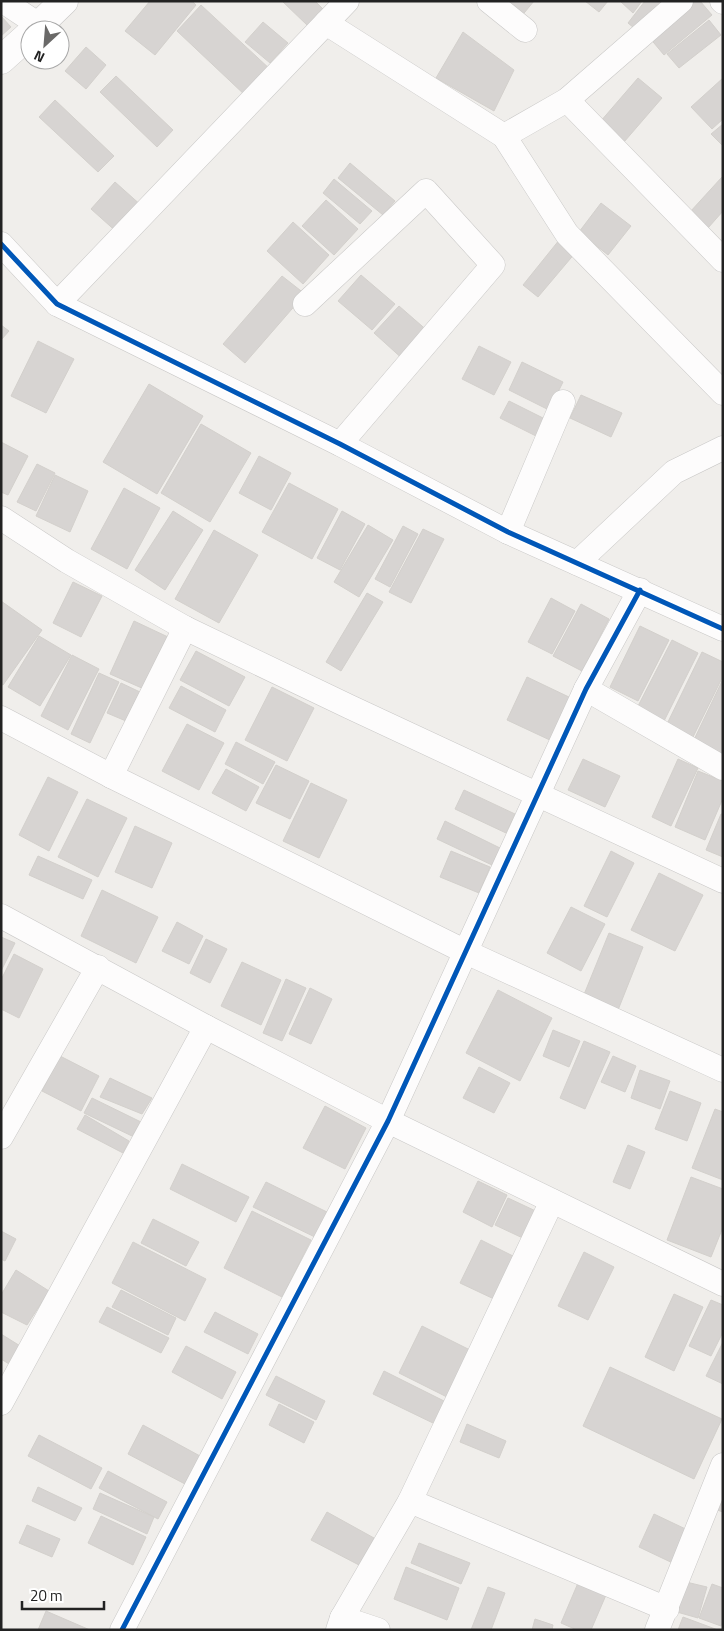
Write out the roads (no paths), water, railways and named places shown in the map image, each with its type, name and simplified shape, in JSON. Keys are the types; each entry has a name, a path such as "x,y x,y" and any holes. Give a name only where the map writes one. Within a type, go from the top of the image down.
{"street":[{"path":"3,1 23,20"},
{"path":"44,20 64,1"},
{"path":"57,304 347,1"},
{"path":"489,1 525,30"},
{"path":"504,136 567,100 681,1"},
{"path":"326,23 504,136 567,234 723,393"},
{"path":"1,60 20,43"},
{"path":"567,100 723,260"},
{"path":"305,304 426,191 493,265 340,444"},
{"path":"1,244 57,304 340,444 508,532 723,628"},
{"path":"508,532 563,402"},
{"path":"577,563 674,472 723,448"},
{"path":"1,518 67,561 185,628 350,707 723,880"},
{"path":"122,1630 388,1121 464,951 586,689 640,590"},
{"path":"111,776 185,628"},
{"path":"586,689 723,768"},
{"path":"1,718 111,776 464,951 723,1070"},
{"path":"1,916 206,1027 388,1121 723,1284"},
{"path":"2,1132 98,967"},
{"path":"1,1403 206,1027"},
{"path":"378,1630 340,1624 410,1501 552,1201"},
{"path":"410,1501 662,1619 723,1465"}]}
